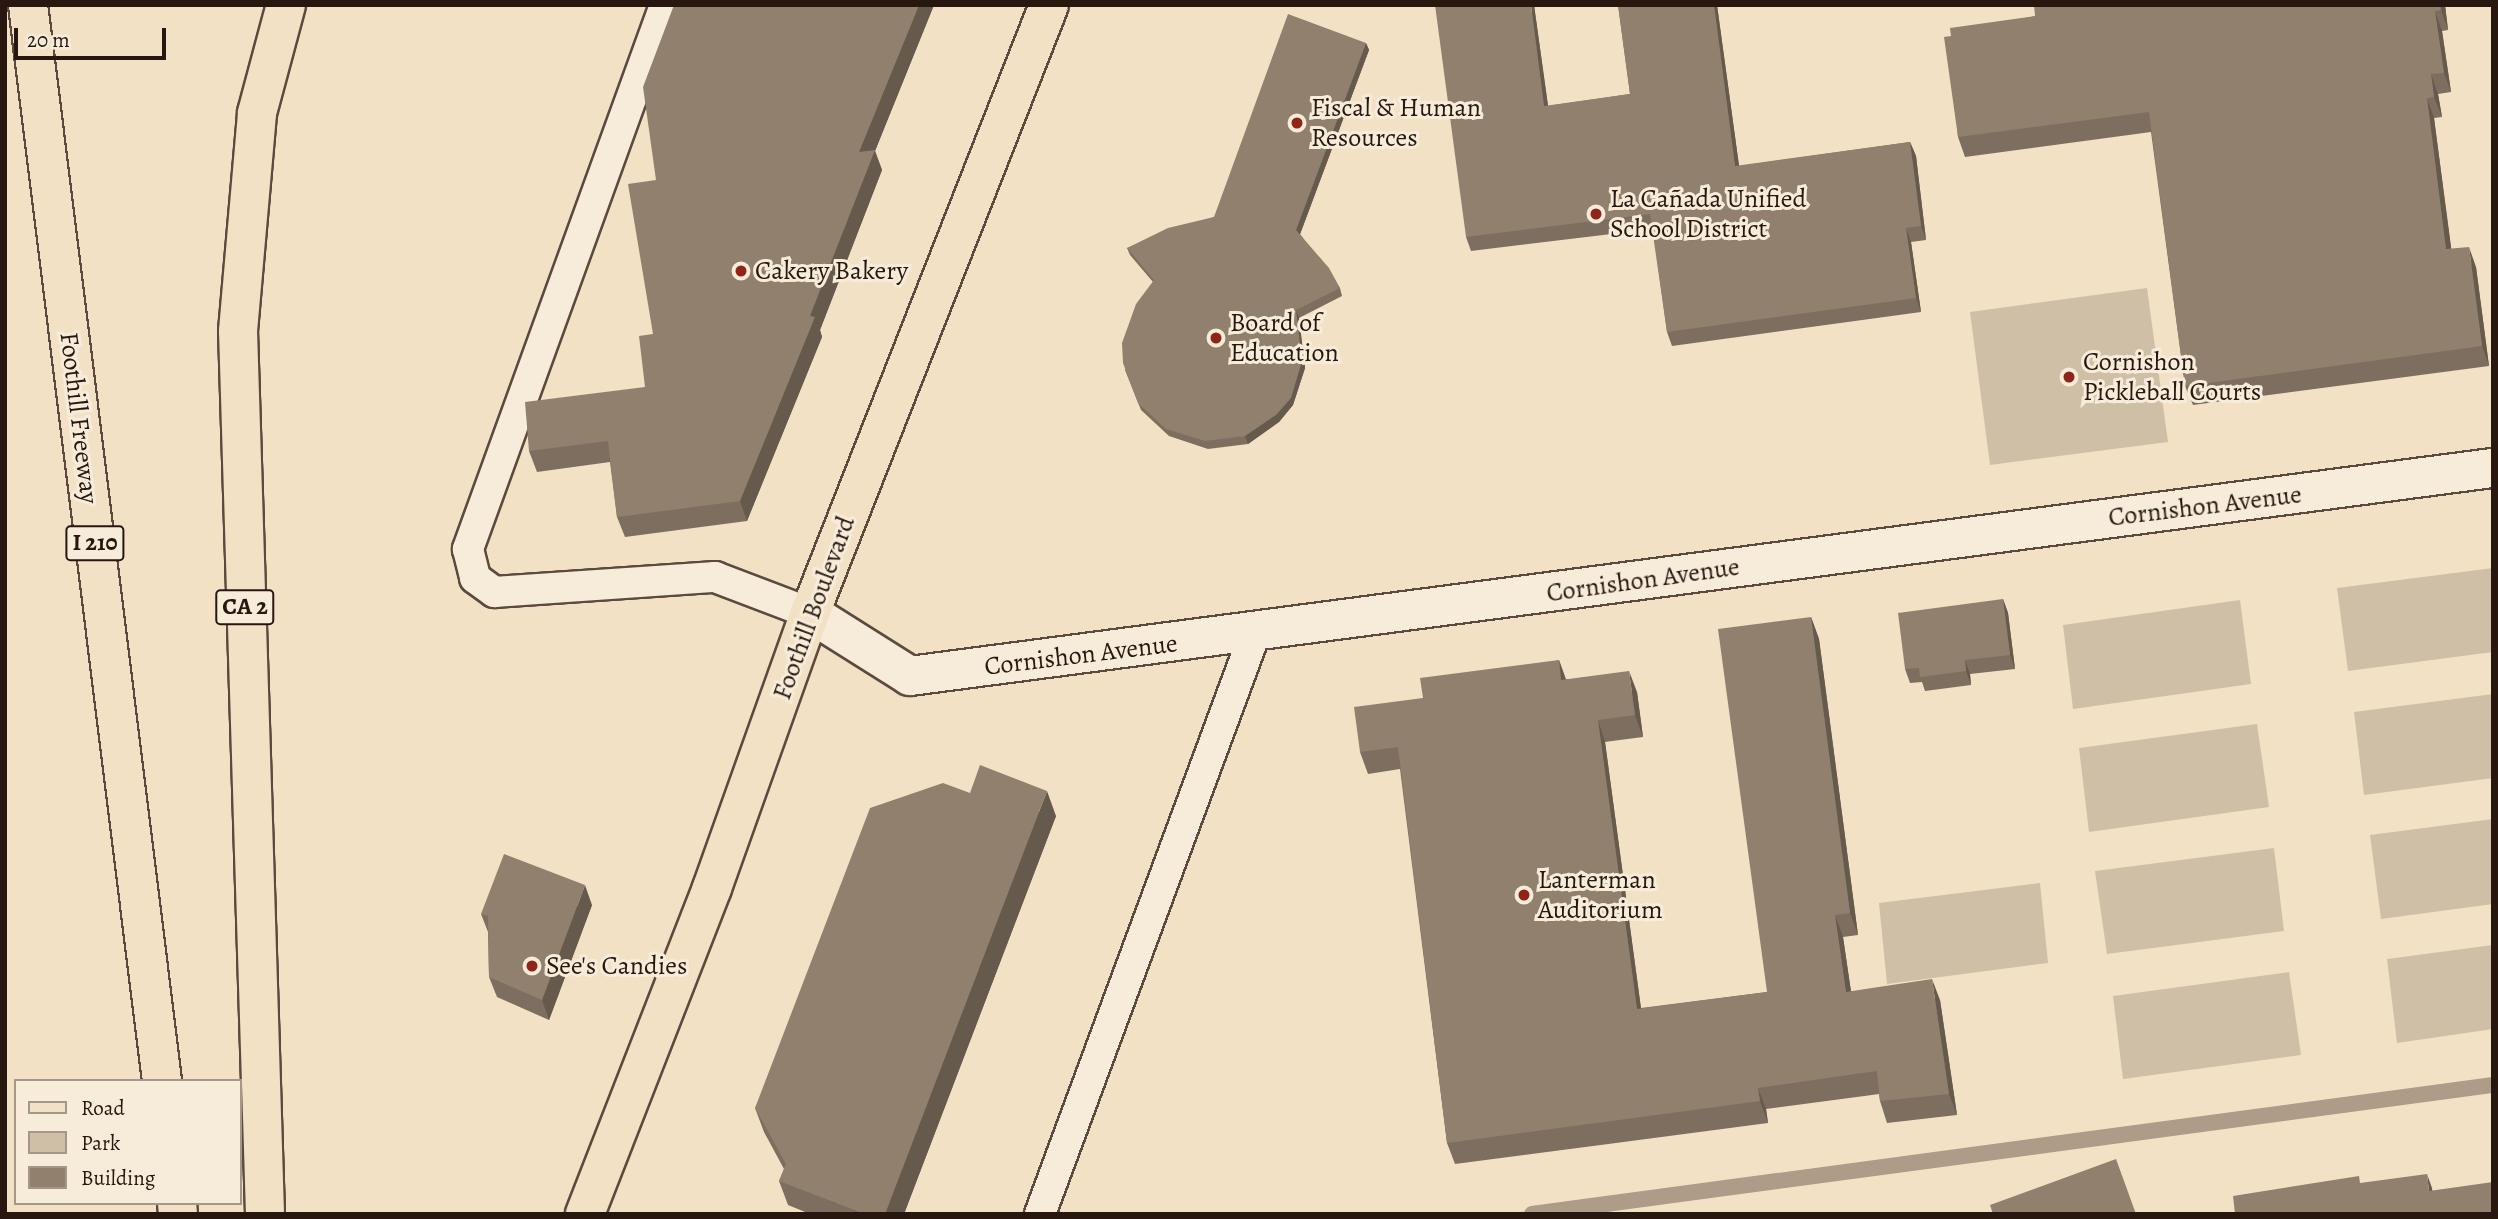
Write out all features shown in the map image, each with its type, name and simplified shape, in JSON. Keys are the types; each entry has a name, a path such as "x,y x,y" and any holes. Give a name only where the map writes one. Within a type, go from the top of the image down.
{"main road":[{"name":"Foothill Freeway","path":"27,5 162,1079"},
{"name":"CA 2","path":"265,1214 238,331 257,113 286,5"},
{"name":"Foothill Boulevard","path":"585,1214 712,888 810,613 1049,5"}],"street":[{"name":"Cornishon Avenue","path":"810,613 910,676 1255,633 2493,468"}],"lane":[{"path":"665,5 468,549 475,578 494,592 715,577 810,613"},
{"path":"1040,1214 1255,633"}],"green space":[{"name":"Cornishon Pickleball Courts","path":"2147,288 2168,442 1990,465 1970,312"},
{"path":"2493,568 2493,652 2348,671 2337,588"},
{"path":"2240,600 2251,684 2073,709 2063,625"},
{"path":"2493,694 2493,778 2364,795 2354,712"},
{"path":"2257,724 2269,807 2089,832 2079,748"},
{"path":"2493,819 2493,904 2381,919 2370,835"},
{"path":"2274,848 2284,931 2107,954 2095,871"},
{"path":"2040,883 2048,963 1887,984 1879,903"},
{"path":"2493,945 2493,1029 2397,1043 2387,959"},
{"path":"2289,972 2301,1055 2123,1079 2113,996"}],"building":[{"path":"674,5 919,5 859,152 875,150 810,316 815,317 740,501 617,517 608,441 529,451 525,402 645,387 639,336 653,334 628,184 656,180 643,87"},
{"path":"1435,5 1531,5 1544,106 1630,94 1618,5 1714,5 1735,166 1910,142 1921,226 1906,228 1916,298 1667,332 1650,214 1466,237"},
{"path":"2034,5 2440,5 2441,10 2435,11 2444,73 2431,74 2434,97 2427,98 2446,249 2469,247 2482,346 2185,386 2149,112 1958,137 1944,37 1951,36 1950,28 2035,16"},
{"name":"Board of Education","path":"1288,14 1366,43 1296,230 1329,268 1340,288 1296,310 1302,361 1291,398 1276,415 1245,436 1205,441 1166,429 1138,403 1123,363 1122,343 1136,304 1154,280 1127,248 1168,228 1214,217"},
{"path":"2003,599 2010,655 1965,660 1966,671 1920,677 1919,668 1905,669 1898,613"},
{"name":"Lanterman Auditorium","path":"1811,617 1850,913 1835,915 1846,992 1932,979 1949,1094 1880,1101 1877,1071 1758,1088 1760,1101 1447,1143 1398,747 1360,752 1354,707 1423,698 1420,678 1559,660 1561,680 1629,671 1635,715 1598,720 1637,1009 1767,992 1718,629"},
{"path":"980,765 1047,791 885,1214 865,1214 779,1181 786,1164 755,1108 870,808 943,783 970,793"},
{"name":"See's Candies","path":"504,854 585,885 542,1000 489,977 488,916 481,914"},
{"path":"2116,1159 2136,1214 1993,1214 1990,1205"},
{"path":"2427,1174 2429,1191 2493,1182 2493,1214 2235,1214 2233,1196 2359,1176 2360,1183"}],"waterway":[{"path":"1532,1214 2493,1085"}],"place":[{"name":"Fiscal & Human Resources","path":"1297,123"},
{"name":"La Cañada Unified School District","path":"1596,214"},
{"name":"Cakery Bakery","path":"741,271"},
{"name":"Board of Education","path":"1216,338"},
{"name":"Cornishon Pickleball Courts","path":"2069,377"},
{"name":"Lanterman Auditorium","path":"1524,895"},
{"name":"See's Candies","path":"532,966"}]}
